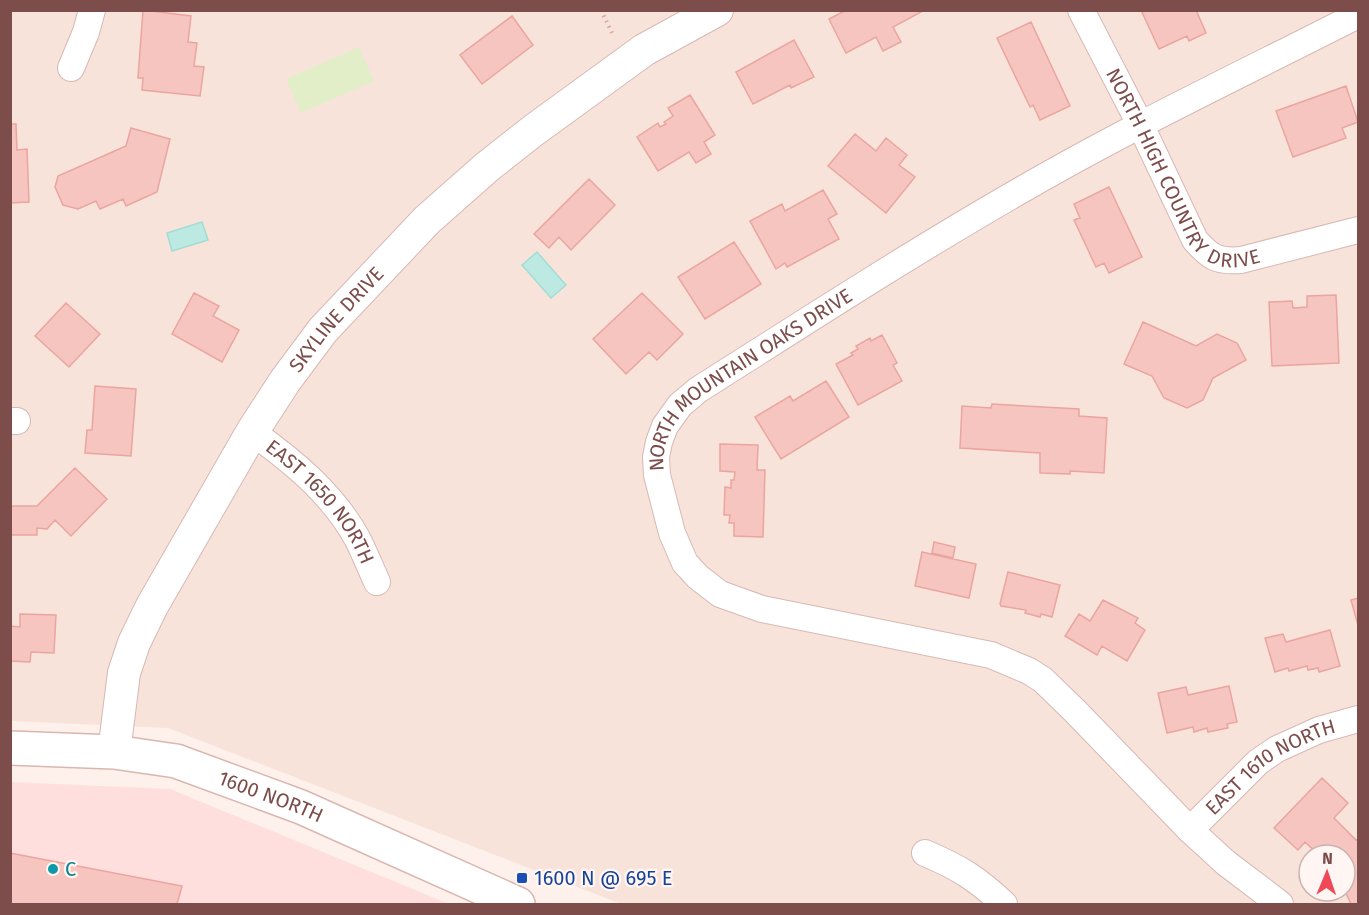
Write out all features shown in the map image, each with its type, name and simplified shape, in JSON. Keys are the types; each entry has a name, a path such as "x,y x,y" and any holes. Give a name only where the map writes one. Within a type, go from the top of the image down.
{"main road":[{"name":"1600 NORTH","path":"10,747 114,752 176,761 301,807 518,904"}],"street":[{"path":"71,68 86,32 92,10"},
{"name":"NORTH HIGH COUNTRY DRIVE","path":"1081,10 1141,126 1195,240 1213,258 1226,261 1241,260 1359,230"},
{"name":"SKYLINE DRIVE","path":"114,752 124,673 134,643 152,606 252,432 285,381 323,330 427,220 487,167 598,82 644,50 714,11"},
{"name":"NORTH MOUNTAIN OAKS DRIVE","path":"1280,904 1226,863 1190,830 1076,711 1029,670 991,655 762,609 720,594 698,577 685,563 672,533 657,475 656,457 665,426 680,405 698,390 858,289 1023,189 1359,15"},
{"name":"EAST 1650 NORTH","path":"252,432 281,452 319,486 357,539 377,582"},
{"name":"EAST 1610 NORTH","path":"1190,830 1258,762 1277,749 1319,730 1359,719"},
{"path":"925,853 959,868 982,884 1004,904"}],"path":[{"path":"601,10 614,37"}],"shaded area":[{"path":"11,11 1358,11 1358,904 621,904 168,728 11,721"},
{"path":"11,782 170,789 449,904 11,904"}],"green space":[{"path":"359,47 374,81 301,113 286,79"}],"water":[{"path":"202,222 208,240 172,251 167,233"},
{"path":"537,252 566,285 551,298 522,265"}],"building":[{"path":"143,10 191,16 188,42 197,43 194,66 204,67 200,96 142,90 143,78 138,78"},
{"path":"846,10 920,10 921,12 893,27 901,42 883,51 876,37 846,53 829,19"},
{"path":"1141,10 1196,10 1206,33 1189,41 1187,36 1159,49"},
{"path":"512,16 533,45 482,84 460,55"},
{"path":"1031,22 1070,106 1040,120 1033,105 1030,107 997,38"},
{"path":"794,40 814,77 791,88 790,85 753,104 736,72"},
{"path":"1346,86 1358,122 1342,128 1346,138 1293,157 1276,111"},
{"path":"690,95 715,135 704,142 711,154 696,163 689,152 658,171 637,137 658,123 660,127 666,124 664,122 673,116 668,108"},
{"path":"10,124 16,124 17,150 27,149 29,202 10,203"},
{"path":"131,128 170,139 157,192 126,206 123,199 100,209 96,201 78,209 63,205 55,187 58,176 126,146"},
{"path":"855,134 876,151 886,138 907,155 899,165 915,177 886,213 828,166"},
{"path":"589,179 615,205 571,250 559,237 549,248 534,234"},
{"path":"1109,187 1142,257 1109,273 1104,263 1096,267 1074,220 1080,218 1074,204"},
{"path":"823,190 837,214 828,219 839,239 787,267 785,263 776,269 750,221 782,204 785,211"},
{"path":"734,242 761,284 705,319 678,277"},
{"path":"194,293 219,306 213,316 239,330 222,362 172,334"},
{"path":"642,293 683,334 657,360 649,352 626,374 593,339"},
{"path":"1336,295 1339,363 1272,366 1269,302 1292,301 1293,308 1307,307 1307,296"},
{"path":"66,303 100,334 69,367 35,336"},
{"path":"1143,322 1196,346 1217,334 1237,343 1246,360 1213,378 1203,400 1187,408 1164,398 1152,376 1124,364"},
{"path":"882,335 897,363 893,365 902,381 858,405 836,364 853,355 851,353 858,349 856,346 870,338 871,341"},
{"path":"826,381 849,417 781,459 755,417 790,396 793,401"},
{"path":"95,386 136,389 131,456 85,453 87,430 92,430"},
{"path":"992,404 1079,409 1079,416 1107,418 1104,473 1070,471 1070,474 1040,473 1040,453 960,448 962,406 991,408"},
{"path":"720,444 758,445 757,470 765,470 763,537 734,536 734,523 729,523 730,515 724,515 725,487 731,488 731,480 734,480 735,472 720,471"},
{"path":"75,468 107,499 71,536 55,520 47,529 37,528 37,535 10,535 10,506 37,506"},
{"path":"934,542 955,547 953,558 932,553"},
{"path":"922,552 976,564 969,598 915,586"},
{"path":"1008,572 1060,585 1052,617 1041,614 1040,617 1025,613 1026,610 1001,606"},
{"path":"1358,598 1358,625 1351,600"},
{"path":"1103,600 1138,618 1135,623 1145,630 1127,661 1102,646 1097,655 1065,636 1079,614 1090,621"},
{"path":"20,614 56,615 54,653 31,652 30,662 10,661 10,626 20,627"},
{"path":"1330,630 1340,666 1319,672 1318,668 1308,670 1307,666 1275,672 1265,638 1283,634 1286,642"},
{"path":"1229,686 1237,722 1227,724 1228,728 1208,732 1207,728 1194,732 1193,727 1167,733 1158,693 1186,687 1188,695"},
{"path":"1322,778 1348,803 1334,818 1356,840 1358,839 1358,904 1351,903 1357,903 1357,843 1305,842 1297,843 1297,849 1274,828"},
{"name":"C","path":"10,853 182,886 177,904 10,904"}],"place":[{"name":"C","path":"53,869"},
{"name":"1600 N @ 695 E","path":"522,878"}]}
